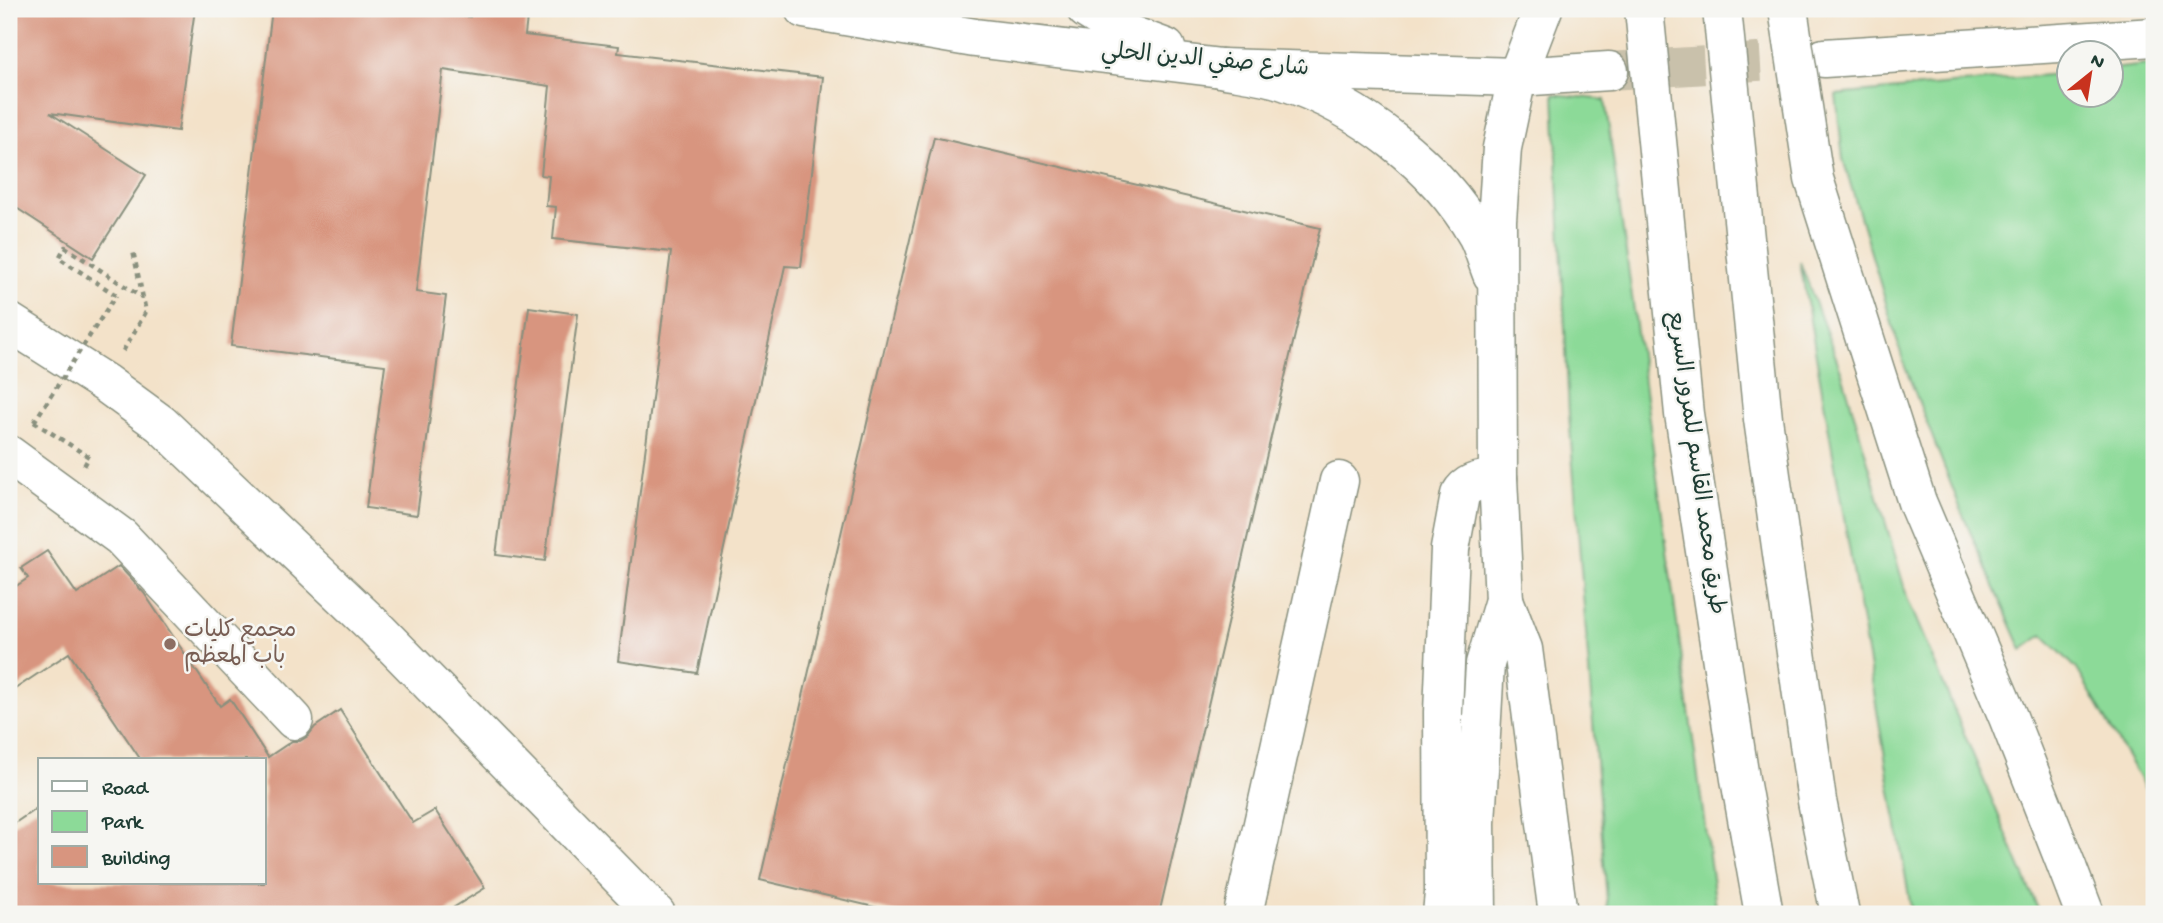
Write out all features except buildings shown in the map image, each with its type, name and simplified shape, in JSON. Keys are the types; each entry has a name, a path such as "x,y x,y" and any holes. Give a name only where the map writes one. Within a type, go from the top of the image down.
{"main road":[{"name":"شارع صفي الدين الحلي","path":"804,9 975,38 1221,68 1517,77 1609,71"},
{"path":"1086,9 1123,32 1221,68 1283,81 1341,105 1394,140 1440,184 1477,235 1499,293"},
{"path":"1543,9 1517,77 1502,148 1497,220 1498,478 1504,600 1523,649 1558,914"},
{"name":"طريق محمد القاسم للمرور السريع","path":"1644,9 1684,414 1740,779 1764,914"},
{"path":"1723,9 1763,419 1817,801 1840,914"},
{"path":"1788,9 1814,179 1917,502 2008,717 2085,914"},
{"path":"1824,58 2154,37"},
{"path":"9,322 105,383 161,424 376,628 656,914"},
{"path":"9,455 121,537 294,720"},
{"path":"1442,914 1443,712 1450,549 1464,488 1469,484 1498,478"},
{"path":"1243,914 1339,481"},
{"path":"1477,914 1476,823 1485,664 1504,600"}],"path":[{"path":"89,457 34,422 117,295 59,258 65,247 143,298"},
{"path":"105,383 146,312 133,251"}],"green space":[{"path":"2154,64 2154,804 2077,669 2043,635 2022,650 1965,520 1905,367 1843,159 1836,95 2054,74 2054,108 2124,108 2124,67"},
{"path":"1554,94 1605,100 1717,914 1608,914 1569,415"},
{"path":"1800,262 1843,376 1908,600 2040,914 1912,914"}],"tunnel":[{"path":"1609,71 1824,58"}],"place":[{"name":"مجمع كليات باب المعظم","path":"170,644"}]}
